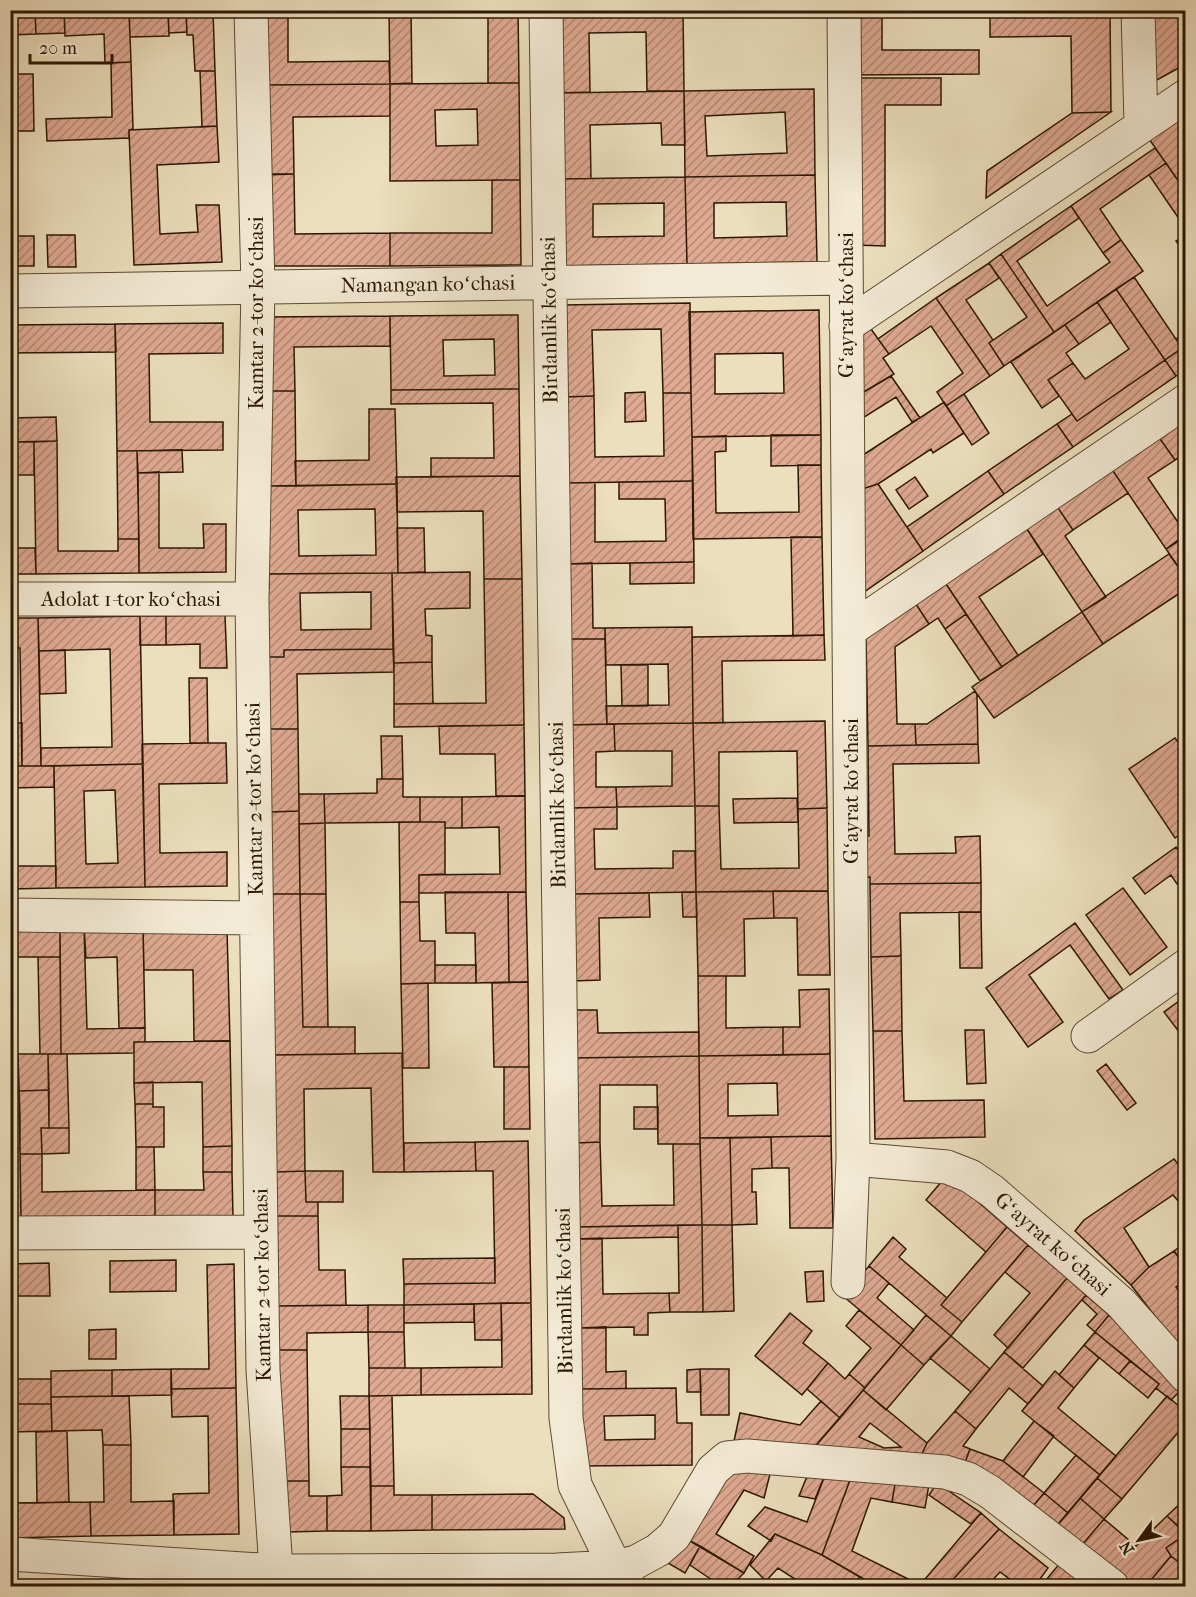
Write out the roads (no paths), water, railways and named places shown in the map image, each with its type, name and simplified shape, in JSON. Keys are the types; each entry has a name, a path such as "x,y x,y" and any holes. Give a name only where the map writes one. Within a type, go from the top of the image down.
{"street":[{"name":"Kamtar 2-tor koʻchasi","path":"251,10 258,286 252,599 263,1370 277,1579"},
{"name":"Birdamlik koʻchasi","path":"546,10 548,283 566,1418 575,1485 622,1577"},
{"name":"Gʻayrat koʻchasi","path":"844,10 851,629 853,1159 947,1167 970,1176 992,1191 1121,1303 1185,1376"},
{"path":"1138,10 1141,124"},
{"path":"846,326 1185,96"},
{"name":"Namangan koʻchasi","path":"10,291 846,278"},
{"path":"851,629 1185,401"},
{"name":"Adolat 1-tor koʻchasi","path":"10,599 252,599"},
{"path":"10,915 256,918"},
{"path":"1088,1036 1185,966"},
{"path":"848,1282 853,1159"},
{"path":"10,1233 261,1232"},
{"path":"10,1554 277,1579 622,1577 636,1562 658,1550 674,1536 713,1470 727,1458 747,1456 945,1472 968,1479 990,1492 1112,1587"}]}
